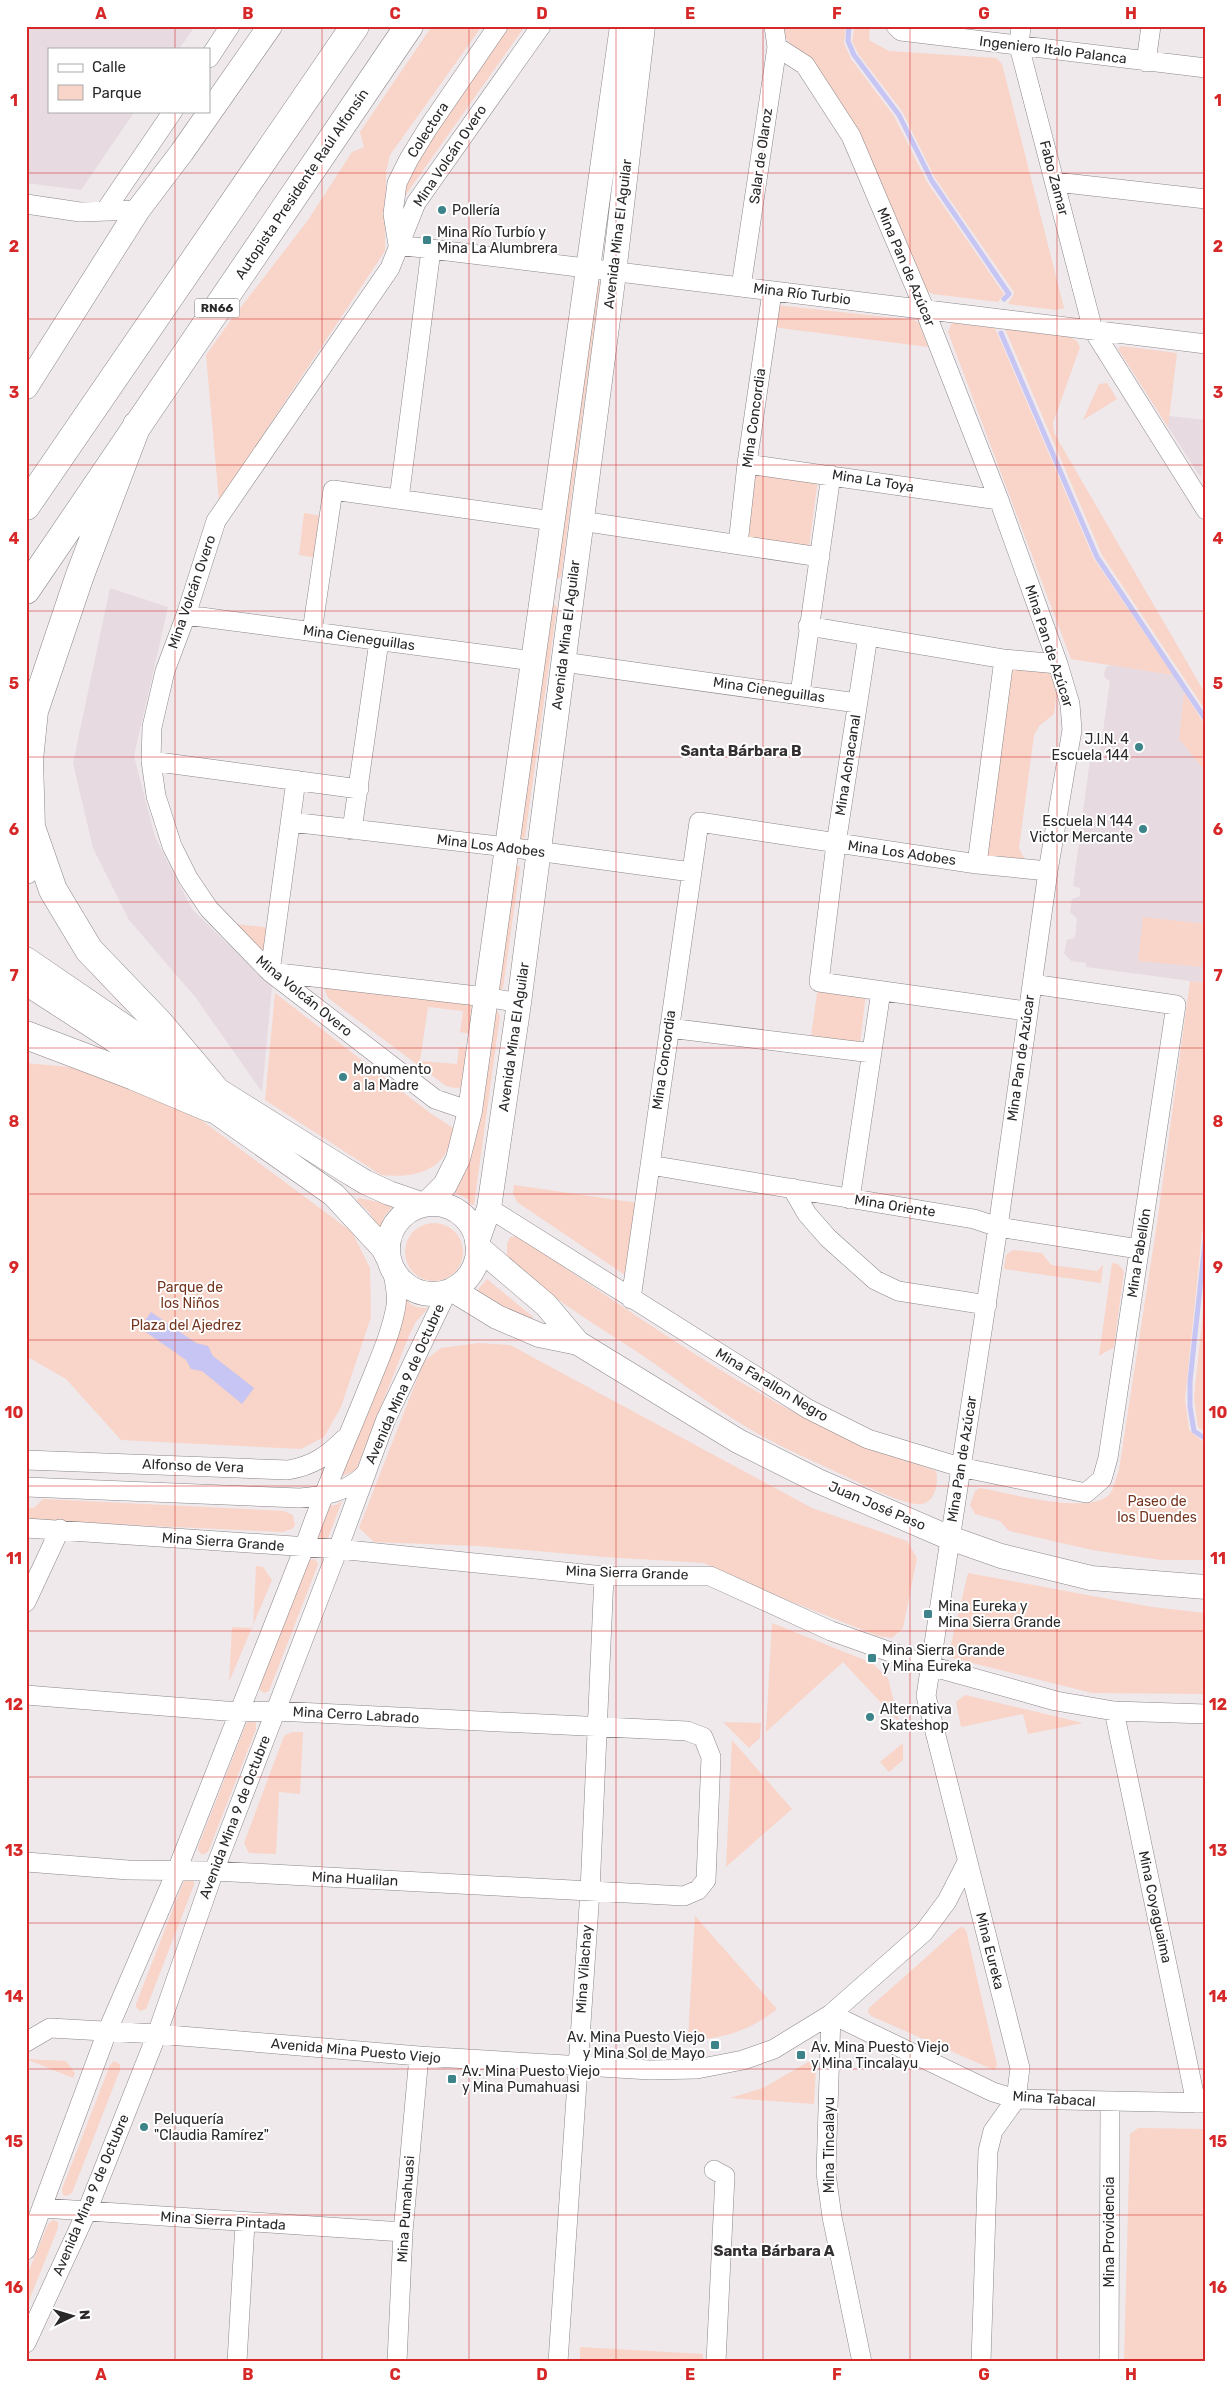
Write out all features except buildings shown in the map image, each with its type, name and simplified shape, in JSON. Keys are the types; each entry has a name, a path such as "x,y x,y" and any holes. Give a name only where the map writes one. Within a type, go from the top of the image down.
{"highway":[{"path":"26,506 355,26"},
{"name":"Autopista Presidente Raúl Alfonsín","path":"26,590 409,26"},
{"path":"26,482 187,250 215,231"},
{"path":"137,425 80,575 34,711 29,760 31,827 53,890 89,950 158,1023 211,1097"},
{"path":"26,1035 134,1076 211,1097"}],"main road":[{"path":"210,112 270,26"},
{"name":"Avenida Mina El Aguilar","path":"425,1204 445,1185 458,1159 470,1110 622,26"},
{"name":"Avenida Mina El Aguilar","path":"478,1245 489,1208 520,1003 538,851 614,273 643,26"},
{"path":"26,387 138,210 210,112"},
{"path":"543,589 572,595"},
{"path":"26,872 30,862 31,827"},
{"path":"26,959 211,1097 334,1194 383,1248 397,1277 407,1286 420,1292 433,1294 450,1291 465,1281 474,1268 478,1261 478,1245 470,1224 456,1210 443,1205 425,1204 389,1193 365,1182 211,1097 111,1038 26,982"},
{"path":"389,1262 388,1243 393,1228 410,1209 425,1204"},
{"name":"Juan José Paso","path":"478,1245 546,1305 578,1343 738,1441 818,1481 950,1538 1001,1556 1091,1578 1206,1587"},
{"name":"Juan José Paso","path":"450,1291 497,1318 539,1335 578,1343"}],"street":[{"path":"210,56 230,26"},
{"name":"Colectora","path":"398,245 393,214 397,183 428,128 498,26"},
{"name":"Mina Volcán Overo","path":"470,1110 435,1099 270,972 209,909 188,878 172,846 156,796 151,761 152,727 165,671 186,615 216,521 390,268 416,203 541,26"},
{"name":"Salar de Olaroz","path":"741,286 777,47 774,26"},
{"name":"Fabo Zamar","path":"1021,26 1019,46 1056,182 1093,330 1203,501"},
{"path":"1146,62 1151,26"},
{"name":"Ingeniero Italo Palanca","path":"898,28 1019,46 1206,68"},
{"name":"Mina Pan de Azúcar","path":"777,47 805,65 851,136 924,308 999,500 1058,664 1070,704 1072,730 1048,871 1032,984 1026,1011 987,1305 950,1538"},
{"path":"104,211 171,112"},
{"path":"1056,182 1206,199"},
{"path":"26,204 80,212 138,210"},
{"name":"Mina Río Turbio","path":"398,245 588,270 741,286 772,292 924,308 1206,344"},
{"path":"399,499 430,250"},
{"name":"Mina Concordia","path":"738,544 747,464 772,292"},
{"name":"Mina La Toya","path":"747,464 999,500"},
{"path":"800,694 808,626 831,475"},
{"path":"312,632 333,490 553,521"},
{"path":"581,521 820,557"},
{"name":"Mina Cieneguillas","path":"186,615 533,661"},
{"path":"808,626 1004,659 1058,664"},
{"name":"Mina Achacanal","path":"868,636 836,844 819,982 881,991"},
{"path":"352,830 380,641"},
{"path":"977,864 1004,659"},
{"name":"Mina Cieneguillas","path":"563,662 857,703"},
{"path":"151,761 359,789"},
{"path":"296,780 270,972 486,997 520,1003"},
{"name":"Mina Los Adobes","path":"291,822 507,847 691,872"},
{"name":"Mina Concordia","path":"631,1299 668,1028 699,822"},
{"name":"Mina Los Adobes","path":"699,822 977,864 1048,871"},
{"name":"Mina Pabellón","path":"1032,984 1176,1005 1108,1458 1102,1479 1086,1493"},
{"path":"850,1199 881,991 1026,1011"},
{"path":"668,1028 872,1053"},
{"name":"Mina Oriente","path":"650,1165 974,1219 998,1227 1139,1249"},
{"path":"792,1188 807,1214 828,1238 874,1280 898,1291 987,1305"},
{"name":"Mina Farallon Negro","path":"489,1208 808,1409 868,1438 960,1467 1086,1493"},
{"path":"26,2250 107,2032 177,1870 304,1548 322,1496 349,1435 390,1332 396,1304 396,1285 389,1262"},
{"name":"Avenida Mina 9 de Octubre","path":"26,2343 87,2212 157,2034 214,1871 386,1419 450,1291"},
{"name":"Alfonso de Vera","path":"26,1460 288,1470 307,1466 318,1461 349,1435"},
{"name":"Alfonso de Vera","path":"26,1487 278,1498 322,1496 351,1485 364,1475"},
{"name":"Mina Sierra Grande","path":"26,1528 338,1549 604,1576 710,1576 831,1631 930,1666 1056,1701 1114,1711 1206,1714"},
{"path":"26,1602 60,1529"},
{"name":"Mina Eureka","path":"950,1538 926,1696 1020,2068 1016,2100 993,2132 988,2151 981,2362"},
{"name":"Mina Vilachay","path":"558,2362 590,1891 604,1576"},
{"name":"Mina Cerro Labrado","path":"26,1695 238,1712 276,1712 687,1731 703,1737 712,1756 706,1880 698,1890 684,1896"},
{"name":"Mina Coyaguaima","path":"1114,1711 1201,2103"},
{"name":"Mina Hualilan","path":"26,1862 128,1870 214,1871 684,1896"},
{"name":"Avenida Mina Puesto Viejo","path":"26,2042 50,2028 157,2034 419,2056 650,2070 697,2069 743,2060 774,2049 831,2014 924,1932 947,1901 967,1862"},
{"name":"Mina Tabacal","path":"831,2014 993,2092 1016,2100 1201,2103"},
{"name":"Mina Tincalayu","path":"831,2014 826,2173 832,2217 862,2362"},
{"name":"Mina Pumahuasi","path":"397,2362 403,2232 419,2056"},
{"name":"Mina Providencia","path":"1109,2362 1110,2102"},
{"path":"714,2170 725,2176 716,2362"},
{"name":"Mina Sierra Pintada","path":"43,2208 403,2232"},
{"path":"237,2362 246,2223"}],"shaded area":[{"path":"26,26 195,26 180,48 48,48 48,112 134,112 81,190 26,183"},
{"path":"1169,416 1206,420 1201,478 1168,427"},
{"path":"110,588 168,607 134,756 155,837 192,909 272,987 262,1092 196,998 129,920 93,848 73,763"},
{"name":"Escuela N 144 Victor Mercante","path":"1111,665 1173,675 1184,692 1179,739 1206,772 1206,983 1086,967 1086,963 1071,961 1064,953 1067,940 1075,938 1077,919 1070,912 1072,899 1080,896 1080,888 1073,886 1090,760 1104,762 1105,754 1100,753 1110,681 1105,678 1104,673 1106,667"}],"green space":[{"path":"432,26 482,26 390,155 386,172 385,251 219,501 206,355 308,220 352,152 364,147 360,132"},
{"path":"508,26 525,26 402,200 405,181 420,155"},
{"path":"783,26 846,26 844,43 851,59 894,116 927,182 1004,294 998,302 933,294 923,289 861,147 794,51 783,33"},
{"path":"855,26 870,26 869,40 889,51 996,58 1002,64 1064,308 1056,310 1008,304 1014,292 935,178 902,111 859,55 852,41"},
{"path":"598,280 600,283 561,577 553,581"},
{"path":"776,305 914,320 919,323 928,347 772,327"},
{"path":"952,323 995,328 1094,559 1173,675 1071,659 948,332"},
{"path":"1005,329 1070,337 1077,341 1080,347 1053,423 1054,433 1206,695 1206,711 1102,555"},
{"path":"1121,346 1177,353 1168,427 1118,349"},
{"path":"1107,383 1117,399 1083,420 1099,384"},
{"path":"751,468 818,479 809,547 742,537"},
{"path":"304,513 322,516 317,558 299,555"},
{"path":"552,603 557,607 525,837 523,840 518,840"},
{"path":"1009,665 1049,672 1057,690 1054,714 1039,726 1034,735 1019,848 1025,860 983,855"},
{"path":"1184,692 1206,727 1206,772 1179,739"},
{"path":"516,864 520,867 503,988 498,992"},
{"path":"1143,917 1206,924 1202,967 1138,961"},
{"path":"226,923 272,928 266,965"},
{"name":"Paseo de los Duendes","path":"1190,981 1206,983 1206,1223 1202,1233 1185,1399 1189,1430 1206,1444 1206,1560 1161,1560 1092,1550 1009,1531 1000,1521 975,1514 970,1505 975,1491 980,1488 1028,1498 1066,1503 1099,1501 1109,1495 1112,1490 1119,1470 1158,1217"},
{"path":"328,986 472,1004 471,1034 460,1032 463,1011 428,1007 420,1061 457,1064 459,1047 469,1048 465,1087 455,1088 446,1086 328,998 324,988"},
{"path":"818,987 866,994 860,1043 811,1036"},
{"path":"275,993 430,1113 453,1128 451,1142 439,1162 419,1173 395,1176 381,1175 265,1100"},
{"path":"496,1009 500,1016 474,1205 471,1205 468,1199 450,1190"},
{"name":"Parque de los Niños","path":"26,1063 80,1068 177,1102 352,1232 370,1268 371,1317 341,1407 324,1437 301,1449 121,1440 66,1379 26,1356"},
{"path":"514,1185 638,1203 628,1277 517,1202 513,1193"},
{"path":"358,1198 394,1205 385,1215 380,1228 368,1211 357,1201"},
{"path":"434,1223 445,1225 458,1236 463,1252 461,1263 450,1276 434,1281 423,1279 410,1268 405,1252 407,1241 418,1228"},
{"path":"517,1236 665,1335 780,1404 847,1438 936,1471 937,1482 932,1498 923,1504 909,1503 869,1488 788,1449 735,1420 571,1308 522,1272 507,1258 507,1244 510,1237"},
{"path":"1013,1250 1042,1253 1051,1265 1097,1271 1103,1265 1101,1283 1004,1269 1006,1255"},
{"path":"1112,1263 1118,1264 1124,1271 1114,1347 1099,1356"},
{"path":"487,1279 533,1317 531,1319 473,1295"},
{"path":"1206,1283 1206,1433 1198,1427 1194,1398"},
{"path":"405,1297 412,1305 428,1308 415,1323 408,1338 356,1470 340,1477"},
{"path":"479,1343 510,1345 812,1508 907,1541 917,1558 903,1628 892,1638 878,1636 772,1594 704,1563 478,1546 374,1542 359,1528 424,1361 441,1348"},
{"path":"43,1499 284,1511 293,1515 295,1525 292,1529 283,1532 26,1520 26,1508 34,1508"},
{"path":"342,1501 328,1538 320,1539 318,1536 328,1506 336,1505"},
{"path":"315,1559 318,1564 317,1567 269,1691 264,1693 259,1689 259,1686 309,1560"},
{"path":"256,1566 263,1567 272,1580 253,1625"},
{"path":"968,1573 1152,1607 1206,1613 1206,1694 1092,1693 948,1657"},
{"path":"772,1623 872,1663 888,1678 899,1722 843,1662 766,1732"},
{"path":"232,1627 252,1628 229,1682"},
{"path":"965,1695 1083,1723 1028,1734 1023,1714 961,1727 956,1702"},
{"path":"250,1720 256,1723 256,1729 208,1852 202,1855 198,1847 246,1724"},
{"path":"723,1722 761,1723 760,1738 749,1748"},
{"path":"292,1732 303,1732 300,1794 279,1792 276,1854 249,1853 244,1843 284,1736"},
{"path":"732,1740 792,1809 726,1867"},
{"path":"903,1743 903,1760 889,1772 880,1762"},
{"path":"185,1878 194,1879 194,1885 146,2009 140,2011 136,2004"},
{"path":"695,1915 777,2009 747,2028 724,2036 688,2039"},
{"path":"963,1927 966,1930 997,2065 994,2070 871,2016 868,2012 869,2008 959,1928"},
{"path":"26,2059 66,2061 75,2073 73,2078"},
{"path":"114,2061 120,2064 120,2070 72,2193 66,2196 63,2195 62,2189 110,2065"},
{"path":"808,2062 813,2063 816,2067 814,2104 730,2098 763,2088"},
{"path":"1138,2128 1206,2129 1206,2362 1124,2362 1130,2134"},
{"path":"53,2220 58,2222 58,2228 26,2308 26,2278 48,2224"},
{"path":"580,2347 703,2354 703,2362 580,2362"}],"water":[{"path":"151,1312 196,1343 208,1346 213,1356 254,1388 242,1404 202,1371 191,1369 186,1360 140,1328"}],"waterway":[{"path":"849,26 848,41 854,55 899,115 932,181 1009,294 1004,299"},
{"path":"1001,333 1097,557 1206,720"},
{"path":"1206,1233 1190,1381 1190,1407 1194,1431 1206,1439"}],"place":[{"name":"Pollería","path":"442,210"},
{"name":"Mina Río Turbío y Mina La Alumbrera","path":"427,240"},
{"name":"J.I.N. 4 Escuela 144","path":"1139,747"},
{"name":"Escuela N 144 Victor Mercante","path":"1143,829"},
{"name":"Monumento a la Madre","path":"343,1077"},
{"name":"Mina Eureka y Mina Sierra Grande","path":"928,1614"},
{"name":"Mina Sierra Grande y Mina Eureka","path":"872,1658"},
{"name":"Alternativa Skateshop","path":"870,1717"},
{"name":"Av. Mina Puesto Viejo y Mina Sol de Mayo","path":"715,2045"},
{"name":"Av. Mina Puesto Viejo y Mina Tincalayu","path":"801,2055"},
{"name":"Av. Mina Puesto Viejo y Mina Pumahuasi","path":"452,2079"},
{"name":"Peluquería \"Claudia Ramírez\"","path":"144,2127"}],"district":[{"name":"Santa Bárbara B","path":"741,751"},
{"name":"Santa Bárbara A","path":"774,2251"}],"park label":[{"name":"Plaza del Ajedrez","path":"186,1325"}]}
